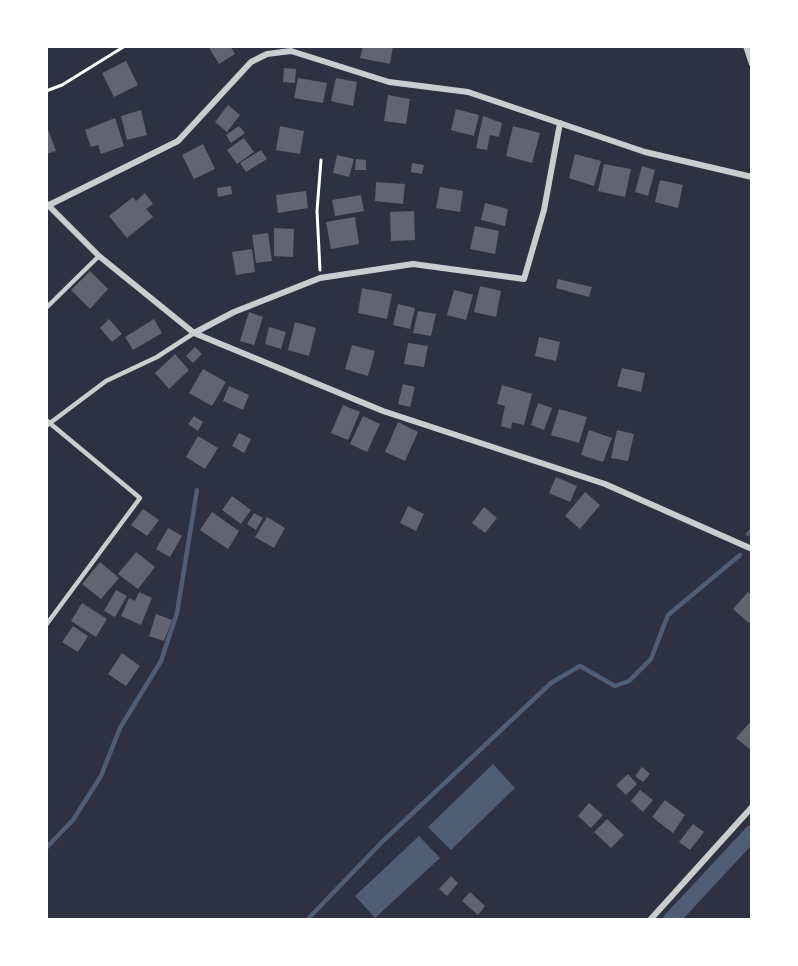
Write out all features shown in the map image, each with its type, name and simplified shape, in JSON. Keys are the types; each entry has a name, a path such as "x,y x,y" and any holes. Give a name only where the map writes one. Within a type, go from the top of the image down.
{"street":[{"path":"746,46 752,64"},
{"path":"752,177 645,152 468,92 389,82 291,51 267,54 251,63 178,141 48,204 99,256 194,333 383,411 605,484 752,549"},
{"path":"194,333 234,312 320,278 413,264 524,279 544,210 560,123"},
{"path":"650,920 752,807"}],"lane":[{"path":"46,308 99,256"},
{"path":"46,625 140,498 48,423 106,381 157,357 194,333"}],"path":[{"path":"46,91 62,85 125,46"},
{"path":"320,278 317,211 321,160"}],"water":[{"path":"493,764 515,788 451,850 428,827"},
{"path":"419,836 440,858 375,918 355,896"}],"building":[{"path":"208,46 230,46 235,54 219,64"},
{"path":"363,46 393,46 390,64 360,58"},
{"path":"126,61 138,85 114,97 102,73"},
{"path":"284,68 296,69 295,83 283,82"},
{"path":"298,78 327,83 323,103 294,98"},
{"path":"336,78 357,82 353,106 331,101"},
{"path":"388,95 410,99 406,124 384,121"},
{"path":"228,105 240,115 227,132 215,122"},
{"path":"456,109 479,115 474,136 451,130"},
{"path":"141,110 147,135 127,140 121,116"},
{"path":"483,116 502,123 499,137 490,135 487,150 476,148"},
{"path":"115,118 124,146 101,154 98,145 91,147 85,130"},
{"path":"46,124 56,151 46,154"},
{"path":"239,126 245,133 231,143 226,135"},
{"path":"280,126 304,131 300,154 276,150"},
{"path":"513,126 540,133 532,163 506,156"},
{"path":"244,138 254,152 237,164 227,150"},
{"path":"203,144 215,169 194,179 182,155"},
{"path":"261,150 267,159 246,172 240,163"},
{"path":"575,154 601,161 594,186 569,178"},
{"path":"337,155 354,159 349,177 333,173"},
{"path":"356,159 366,160 366,170 355,170"},
{"path":"412,163 424,165 422,174 411,172"},
{"path":"604,164 631,169 625,197 598,191"},
{"path":"642,166 655,170 648,196 635,192"},
{"path":"660,180 683,185 678,208 655,202"},
{"path":"376,182 405,184 403,204 375,201"},
{"path":"231,186 232,194 218,197 217,188"},
{"path":"440,187 463,191 460,212 436,208"},
{"path":"306,191 308,208 278,213 276,195"},
{"path":"145,193 153,204 146,209 153,217 127,238 109,216 133,197 136,201"},
{"path":"361,195 364,211 335,216 332,200"},
{"path":"485,203 508,209 505,226 481,220"},
{"path":"414,211 415,240 391,241 390,212"},
{"path":"355,217 359,244 331,249 326,222"},
{"path":"475,226 499,231 495,254 470,249"},
{"path":"274,228 294,229 293,257 274,256"},
{"path":"268,233 272,261 256,263 252,235"},
{"path":"252,249 255,272 236,275 232,252"},
{"path":"90,271 108,289 90,309 71,290"},
{"path":"558,279 592,287 589,297 556,288"},
{"path":"480,286 501,291 496,317 474,312"},
{"path":"362,288 392,294 387,319 358,313"},
{"path":"454,290 473,295 466,320 447,315"},
{"path":"398,304 415,308 410,329 393,325"},
{"path":"418,311 436,314 431,336 413,333"},
{"path":"249,312 263,317 254,345 240,341"},
{"path":"109,319 122,334 112,342 100,328"},
{"path":"154,319 162,333 133,350 125,337"},
{"path":"295,322 316,328 309,356 288,350"},
{"path":"269,327 286,332 281,349 265,344"},
{"path":"539,337 560,342 556,361 535,356"},
{"path":"408,343 428,346 424,367 404,364"},
{"path":"352,345 375,351 368,376 345,369"},
{"path":"195,347 202,354 193,363 186,356"},
{"path":"175,354 189,370 169,389 155,373"},
{"path":"622,368 645,373 641,392 617,386"},
{"path":"203,369 226,382 212,406 189,393"},
{"path":"403,384 415,387 410,407 398,404"},
{"path":"502,385 532,394 524,425 512,422 511,429 501,426 505,406 497,404"},
{"path":"229,386 249,395 243,410 223,401"},
{"path":"538,403 552,408 544,430 531,425"},
{"path":"343,405 360,412 348,440 331,433"},
{"path":"559,409 587,417 579,443 551,435"},
{"path":"194,416 203,422 198,431 188,424"},
{"path":"363,416 380,424 367,452 350,444"},
{"path":"398,422 418,432 405,461 385,452"},
{"path":"589,430 612,438 603,462 581,455"},
{"path":"617,430 634,434 628,461 611,458"},
{"path":"239,433 251,439 244,453 232,446"},
{"path":"198,436 218,448 205,469 186,457"},
{"path":"556,477 577,486 570,502 549,493"},
{"path":"585,492 600,505 580,529 565,516"},
{"path":"232,496 251,510 241,524 222,510"},
{"path":"408,506 424,514 416,531 400,523"},
{"path":"484,507 497,518 485,533 472,523"},
{"path":"143,509 159,520 147,536 131,525"},
{"path":"212,512 239,531 228,549 200,530"},
{"path":"254,513 263,518 256,530 247,524"},
{"path":"267,517 285,528 274,548 255,537"},
{"path":"168,528 182,536 170,557 156,549"},
{"path":"136,552 155,567 138,589 118,574"},
{"path":"100,562 119,578 101,599 82,584"},
{"path":"116,590 127,596 115,617 104,611"},
{"path":"139,592 152,598 141,625 121,616 129,598 135,601"},
{"path":"748,592 752,595 752,620 749,623 733,609"},
{"path":"82,603 107,619 96,637 71,621"},
{"path":"156,614 172,620 164,641 149,636"},
{"path":"73,626 88,636 78,652 62,642"},
{"path":"122,653 140,666 126,686 108,674"},
{"path":"752,720 752,751 736,738"},
{"path":"642,767 650,774 643,782 635,776"},
{"path":"628,774 637,784 626,795 616,785"},
{"path":"640,790 653,800 643,812 631,801"},
{"path":"665,800 685,815 673,833 652,817"},
{"path":"589,803 603,815 591,828 578,816"},
{"path":"607,819 624,835 611,848 594,832"},
{"path":"693,824 704,832 690,850 679,842"},
{"path":"451,876 458,883 447,896 439,889"},
{"path":"470,892 485,906 478,915 462,901"}],"waterway":[{"path":"46,848 73,820 101,776 120,728 161,661 177,613 197,490"},
{"path":"748,534 752,530"},
{"path":"307,920 382,842 551,683 580,666 615,686 629,681 651,659 668,615 740,555"},
{"path":"671,920 752,833"}]}
